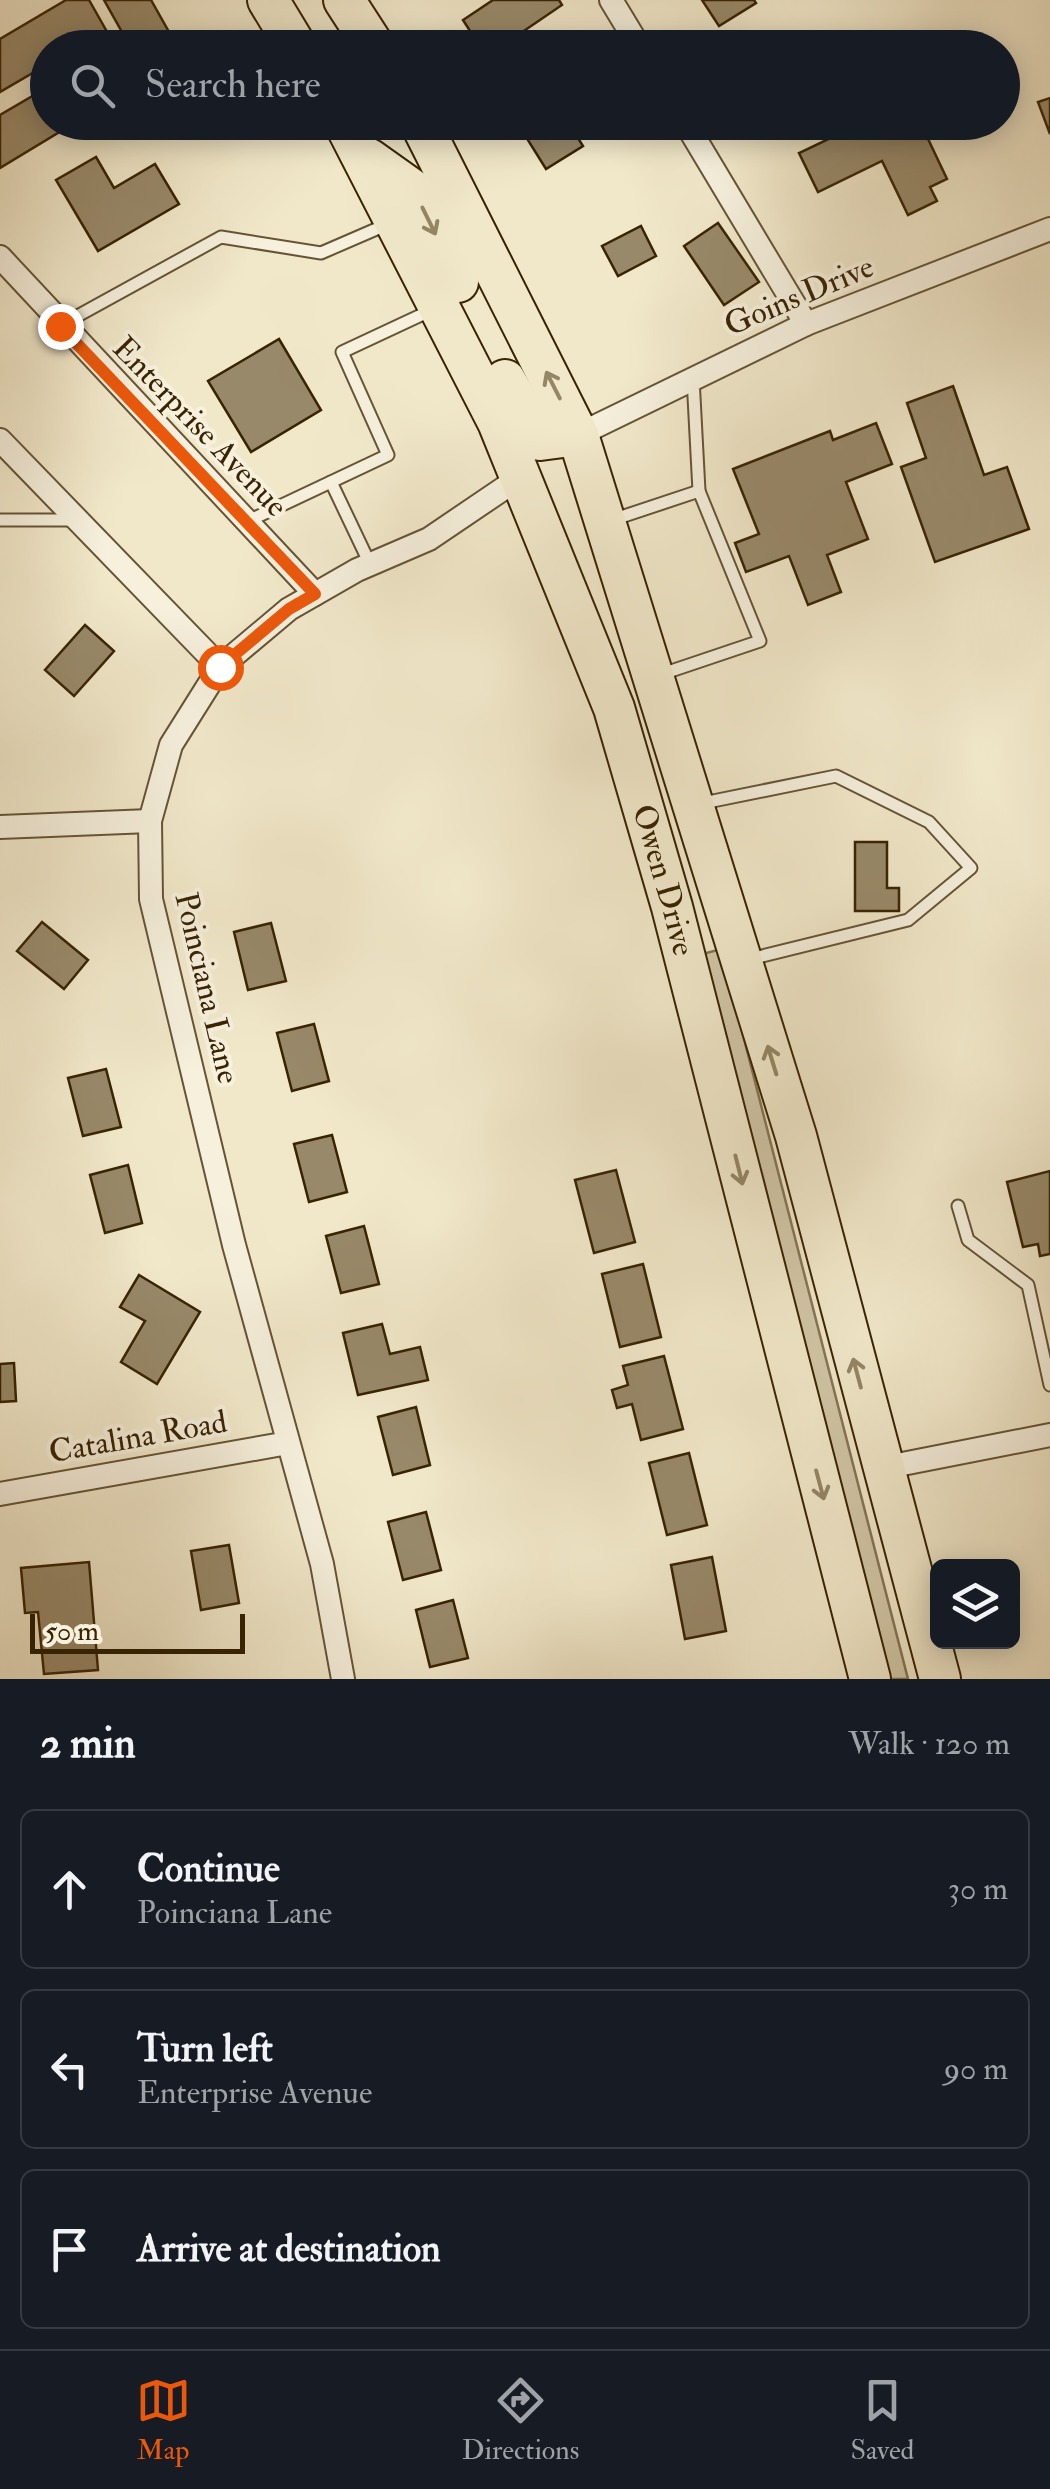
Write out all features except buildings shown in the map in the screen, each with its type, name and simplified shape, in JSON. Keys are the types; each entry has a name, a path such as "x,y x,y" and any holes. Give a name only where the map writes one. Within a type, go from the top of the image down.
{"highway":[{"path":"268,0 286,30"},
{"path":"344,0 363,30"},
{"name":"Owen Drive","path":"354,140 498,422 519,478 554,551 614,708 672,907 870,1679"},
{"path":"355,140 414,191 522,415 540,440 578,434"},
{"name":"Owen Drive","path":"429,140 578,434 796,1136 940,1679"},
{"path":"519,478 549,486 566,513 604,605 648,743 681,766"}],"street":[{"path":"612,0 630,30"},
{"path":"696,140 806,324"},
{"name":"Goins Drive","path":"578,434 806,324 1050,229"},
{"name":"Enterprise Avenue","path":"0,258 315,594"},
{"path":"2,446 220,667"},
{"name":"Poinciana Lane","path":"344,1679 322,1564 234,1245 150,898 150,822 171,745 220,667 289,609 370,564 429,539 519,478"},
{"path":"0,827 150,822"},
{"path":"882,1468 1050,1436"},
{"name":"Catalina Road","path":"0,1494 288,1443"}],"lane":[{"path":"60,326 222,237 321,253 396,220"},
{"path":"246,522 388,454 342,352 440,306"},
{"path":"653,678 760,640 699,492 693,378"},
{"path":"331,482 370,564"},
{"path":"605,522 699,492"},
{"path":"0,520 78,520"},
{"path":"693,804 836,776 929,822 972,868 908,920 741,961"},
{"path":"958,1206 968,1240 1028,1284 1050,1385"}],"shaded area":[{"path":"721,949 908,1679 887,1679 703,954"}],"route":[{"path":"60,326 315,594 289,609 220,667"}]}
